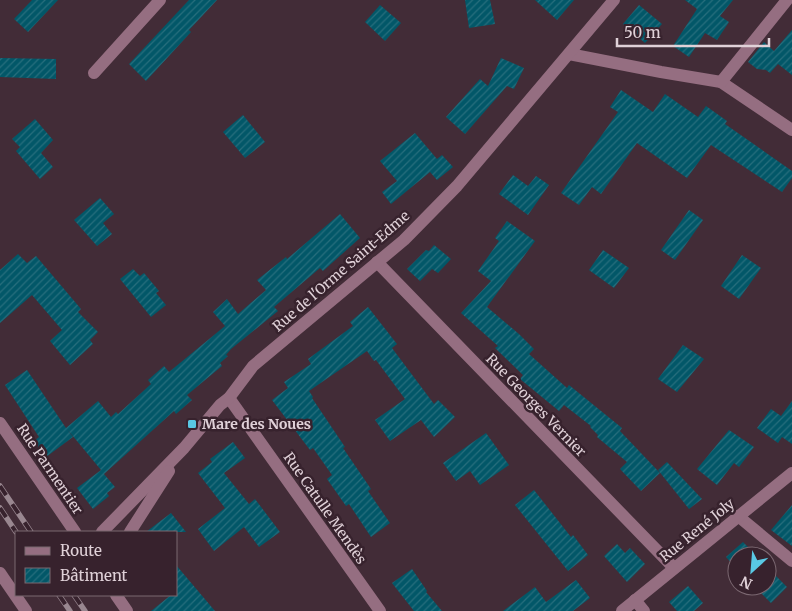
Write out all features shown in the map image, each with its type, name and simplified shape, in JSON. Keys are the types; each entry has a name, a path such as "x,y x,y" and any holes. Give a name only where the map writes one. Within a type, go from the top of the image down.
{"street":[{"path":"94,73 160,0"},
{"name":"Rue de l'Orme Saint-Edme","path":"103,531 184,448 229,398 253,366 404,240 457,186 614,0"},
{"path":"721,82 787,0"},
{"path":"570,54 721,82 792,130"},
{"name":"Rue Georges Vernier","path":"377,262 674,568"},
{"name":"Rue Catulle Mendès","path":"229,398 380,611"},
{"name":"Rue Parmentier","path":"0,423 74,531"},
{"name":"Rue de l'Orme Saint-Edme","path":"131,531 184,448"},
{"name":"Rue René Joly","path":"622,611 792,473"},
{"path":"738,516 792,561"},
{"path":"0,573 15,595"},
{"path":"16,596 26,611"},
{"path":"117,596 127,611"},
{"path":"635,600 644,611"}],"building":[{"path":"32,0 58,0 28,32 14,19"},
{"path":"189,0 217,0 189,30 191,32 146,81 129,64"},
{"path":"465,0 490,0 495,24 469,28"},
{"path":"535,0 574,0 557,20"},
{"path":"685,0 733,0 720,16 729,22 717,40 705,33 689,57 673,46 697,9"},
{"path":"380,5 401,23 385,41 365,22"},
{"path":"639,5 662,24 645,43 623,24"},
{"path":"792,30 792,75 778,64 770,73 766,70 757,69 748,62 764,42 774,51"},
{"path":"0,58 56,59 56,79 0,77"},
{"path":"501,58 524,68 514,89 507,86 465,134 446,117 480,79 488,86"},
{"path":"621,90 653,112 665,94 698,117 706,106 727,121 725,124 792,171 792,178 782,192 711,145 687,178 637,143 601,194 592,187 579,205 561,193 618,112 610,107"},
{"path":"243,115 265,142 245,158 223,132"},
{"path":"35,119 53,140 41,153 53,167 40,179 16,151 20,147 12,139"},
{"path":"415,133 437,159 442,155 453,167 437,180 430,172 391,204 382,192 397,181 380,161"},
{"path":"513,175 528,186 536,176 549,185 528,215 499,194"},
{"path":"100,198 114,214 103,223 112,234 97,246 74,220"},
{"path":"689,210 703,220 675,260 661,250"},
{"path":"340,214 360,238 323,271 320,268 274,307 278,311 231,349 226,355 228,356 220,363 222,366 187,395 192,400 176,414 174,411 104,474 115,487 107,493 109,496 93,509 77,488 101,470 67,429 73,437 46,457 34,441 39,437 5,385 27,370 66,428 98,401 111,417 116,412 118,414 151,384 148,380 164,366 169,372 225,326 213,312 227,299 238,314 266,290 257,280 286,257 287,259"},
{"path":"507,221 535,241 487,307 534,349 529,354 567,388 569,385 622,428 620,431 660,473 641,491 620,469 627,462 597,437 598,435 591,426 564,405 559,411 520,379 523,375 495,348 498,346 461,313 491,281 478,271 499,241 495,238"},
{"path":"434,245 451,259 438,273 432,269 420,281 407,269 426,250 429,251"},
{"path":"603,250 629,268 614,288 589,270"},
{"path":"18,254 27,263 36,256 81,309 78,312 98,332 90,340 93,344 70,365 50,341 62,330 32,295 0,323 0,270"},
{"path":"742,255 761,268 739,299 721,286"},
{"path":"133,269 140,276 144,273 159,291 156,293 166,305 151,317 120,279"},
{"path":"368,307 397,344 392,348 434,404 438,400 455,417 434,437 421,420 390,441 375,420 405,399 367,351 309,391 345,447 343,448 371,489 368,491 390,523 371,537 349,504 346,506 327,479 332,475 313,448 310,450 272,400 288,388 284,382 311,364 308,359 353,326 350,322"},
{"path":"683,345 704,359 677,392 658,379"},
{"path":"792,401 792,444 782,437 778,443 757,428 771,409 781,416"},
{"path":"729,430 754,447 739,467 734,463 717,485 697,469"},
{"path":"486,433 509,465 480,485 470,471 456,481 443,463"},
{"path":"233,442 245,458 224,473 249,504 255,499 280,532 259,547 244,527 214,551 198,529 225,508 198,473 212,462 210,459"},
{"path":"667,462 702,499 689,509 658,470"},
{"path":"534,490 571,537 573,535 588,555 568,571 515,505"},
{"path":"792,505 792,546 771,530"},
{"path":"171,513 186,532 178,531 147,531"},
{"path":"743,542 747,546 738,546"},
{"path":"617,544 625,553 630,548 645,564 627,582 604,556"},
{"path":"178,567 215,611 151,611 170,596 178,596"},
{"path":"412,569 426,592 442,611 414,611 392,583"},
{"path":"777,577 787,587 771,603 764,596 777,596"},
{"path":"576,580 590,598 573,611 503,611 535,587 546,602"},
{"path":"688,586 703,603 694,611 677,611 669,602"}],"railway":[{"path":"0,486 30,531"},
{"path":"0,508 15,531"},
{"path":"60,596 70,611"},
{"path":"75,596 85,611"}],"place":[{"name":"Mare des Noues","path":"192,424"}]}
